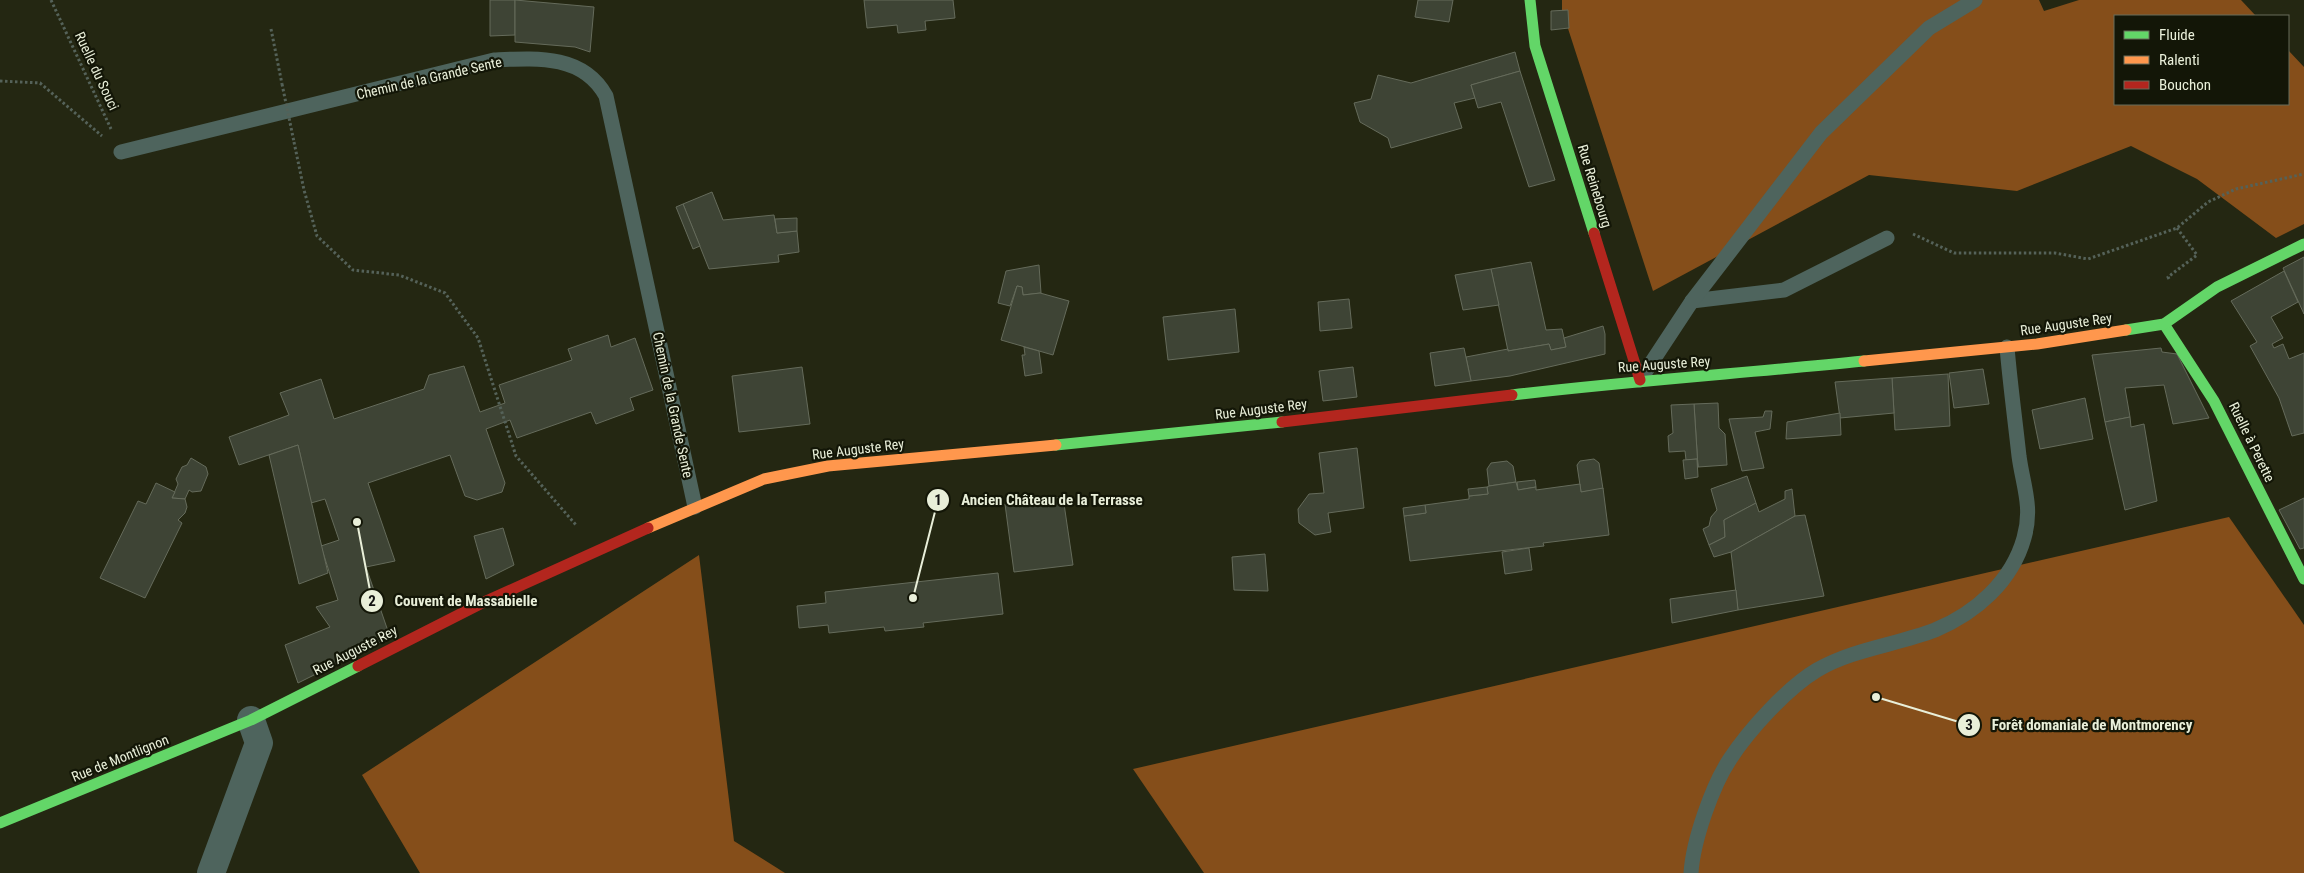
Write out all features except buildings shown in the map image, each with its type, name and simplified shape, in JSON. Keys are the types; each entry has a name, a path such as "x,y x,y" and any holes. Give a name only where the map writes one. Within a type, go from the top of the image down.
{"street":[{"name":"Rue Reinebourg","path":"1530,0 1535,46 1640,380"},
{"name":"Rue Auguste Rey","path":"251,720 484,602 695,507 764,479 828,466 1160,436 1640,380 1692,378 2007,347 2164,324 2216,286 2291,248 2304,244"},
{"name":"Ruelle à Perette","path":"2164,324 2214,401 2304,579"},
{"name":"Rue de Montlignon","path":"0,823 251,720"},
{"path":"211,873 260,743 251,720"}],"lane":[{"path":"1640,380 1692,301 1821,133 1929,28 1975,0"},
{"name":"Chemin de la Grande Sente","path":"121,152 494,60 534,58 552,60 568,64 590,74 600,84 606,96 695,507"},
{"path":"1692,301 1784,290 1887,238"},
{"path":"1691,873 1706,808 1729,760 1781,697 1817,670 1860,652 1935,630 1971,610 1999,585 2016,560 2030,511 2020,462 2007,347"}],"path":[{"name":"Ruelle du Souci","path":"51,0 121,152"},
{"path":"271,29 304,190 317,236 353,270 399,275 445,293 478,338 516,456 598,550"},
{"path":"0,81 40,83 121,152"},
{"path":"1887,238 1914,234 1954,253 2055,254 2088,259 2177,228 2208,202 2236,189 2304,174"},
{"path":"2177,228 2197,255"}],"shaded area":[{"path":"1562,0 2039,0 2044,11 2079,0 2241,0 2255,15 2114,15 2114,105 2289,105 2289,51 2304,67 2304,224 2276,238 2197,179 2131,146 2017,191 1869,175 1653,291 1562,10"},
{"path":"2229,517 2304,625 2304,873 1204,873 1133,769"},
{"path":"699,555 734,841 785,873 420,873 362,775"}],"traffic: fast":[{"path":"1530,0 1535,46 1594,233"},
{"path":"2126,330 2164,324 2217,287 2304,244"},
{"path":"2164,324 2214,401 2304,579"},
{"path":"1512,395 1864,361"},
{"path":"1056,445 1282,422"},
{"path":"0,823 251,720 358,666"}],"traffic: slow":[{"path":"1864,361 2037,344 2126,330"},
{"path":"648,528 764,479 828,466 1056,445"}],"traffic: jam":[{"path":"1594,233 1640,380"},
{"path":"1282,422 1512,395"},
{"path":"358,666 484,602 648,528"}],"place":[{"name":"Couvent de Massabielle","path":"357,522"},
{"name":"Ancien Château de la Terrasse","path":"913,598"},
{"name":"Forêt domaniale de Montmorency","path":"1876,697"}]}
